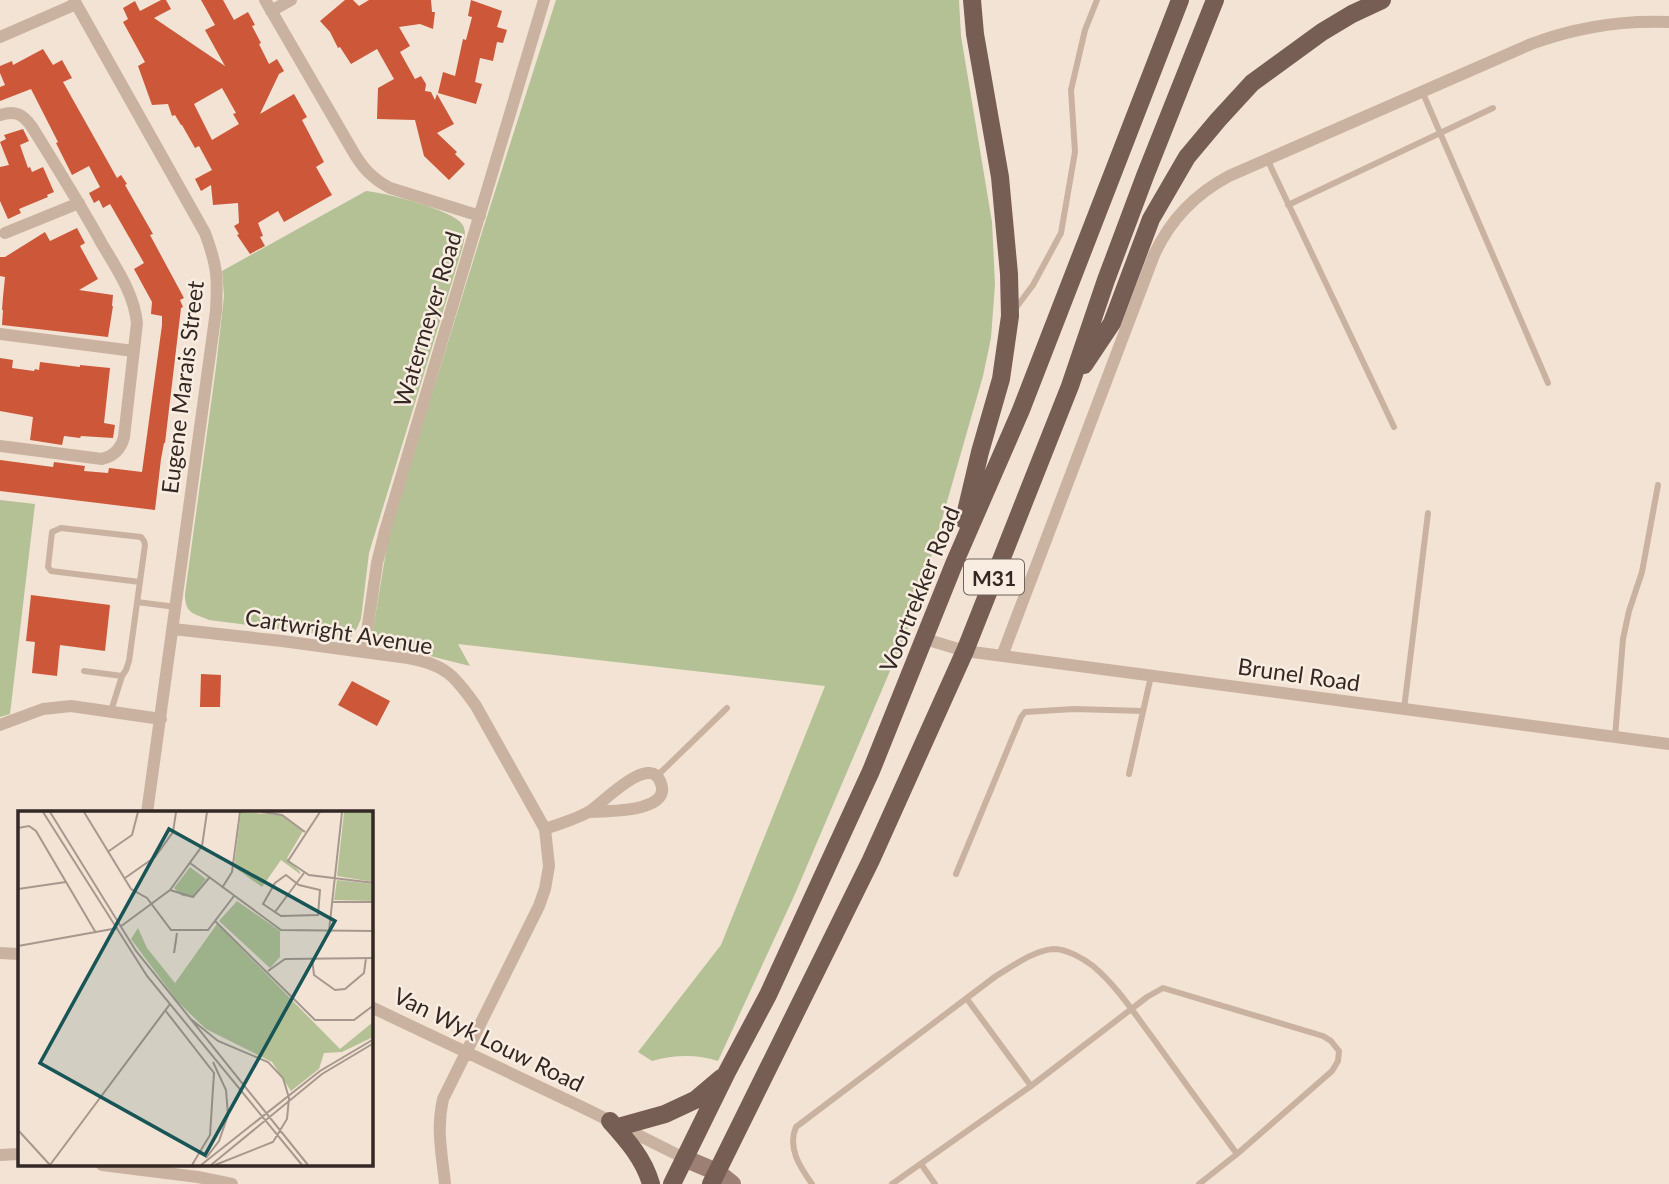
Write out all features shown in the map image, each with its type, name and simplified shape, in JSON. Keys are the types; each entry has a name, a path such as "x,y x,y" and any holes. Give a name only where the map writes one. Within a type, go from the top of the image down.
{"main road":[{"path":"954,564 980,452 1001,379 1010,316 1000,177 975,34 972,0"},
{"name":"Voortrekker Road","path":"672,1184 768,995 865,784 954,564 1021,410 1180,0"},
{"name":"M31","path":"714,1178 871,860 965,651 1070,386 1145,176 1215,0"},
{"path":"1070,386 1112,323 1151,219 1187,158 1252,83 1322,32 1382,0"},
{"path":"651,1184 646,1168 616,1124 665,1114 695,1100 727,1072"},
{"path":"686,1159 714,1178 732,1184"}],"street":[{"path":"291,0 268,6 357,159 373,178 390,188 480,216"},
{"name":"Watermeyer Road","path":"364,652 377,563 385,531 544,0"},
{"path":"0,37 75,2"},
{"name":"Eugene Marais Street","path":"75,2 205,233 218,281 147,811"},
{"path":"1002,656 1154,255 1161,240 1195,198 1214,184 1266,159 1550,37 1622,24 1669,22"},
{"path":"0,115 13,113 25,118 79,203 125,285 136,308 138,323 124,437 115,454 102,459 0,446"},
{"path":"5,233 79,203"},
{"path":"0,334 134,351"},
{"name":"Cartwright Avenue","path":"173,629 364,652 425,661 438,666 463,687 476,706 545,829 549,866 545,889 443,1100 439,1142 445,1184"},
{"name":"Brunel Road","path":"925,639 965,651 1669,744"},
{"path":"0,725 55,706 161,719"},
{"path":"545,829 589,812 635,777 649,772 661,781 662,793 654,802 636,809 589,812"},
{"path":"0,953 18,954"},
{"name":"Van Wyk Louw Road","path":"373,1008 686,1159"},
{"path":"0,1156 18,1154"},
{"path":"110,1166 232,1184"}],"lane":[{"path":"1010,316 1033,285 1061,233 1075,152 1070,90 1085,30 1097,0"},
{"path":"1422,91 1548,383"},
{"path":"1288,205 1493,108"},
{"path":"1266,159 1394,427"},
{"path":"1615,737 1623,639 1642,572 1658,485"},
{"path":"1404,709 1428,513"},
{"path":"111,711 129,661 137,602 140,582 145,545 144,541 141,537 61,528 52,532 48,567 51,571 140,582"},
{"path":"137,602 176,607"},
{"path":"84,671 122,676"},
{"path":"1129,774 1151,676"},
{"path":"657,776 727,708"},
{"path":"956,874 1021,717 1026,712 1074,709 1143,711"},
{"path":"811,1184 793,1150 792,1136 796,1127 996,976 1017,963 1055,949 1072,954 1092,965 1110,983 1237,1154"},
{"path":"892,1184 1163,988 1323,1036 1339,1051 1338,1061 1332,1071 1199,1184"},
{"path":"967,999 1031,1086"},
{"path":"921,1164 935,1184"}],"green space":[{"path":"556,0 959,0 961,36 992,222 995,284 991,338 983,376 916,610 795,894 718,1061 685,1056 652,1061 638,1052 721,945 825,686 458,644 470,666 382,644 375,638 373,630 389,533"},
{"path":"366,191 401,198 446,213 462,224 465,235 369,553 361,619 351,637 209,620 188,609 185,594 216,367 224,296 222,271"},
{"path":"0,500 35,504 10,714 0,717"}],"building":[{"path":"166,0 171,9 154,18 225,66 205,30 215,25 201,0 223,0 234,20 248,12 269,64 277,59 284,71 279,74 260,114 294,94 307,117 302,120 324,162 316,167 332,195 284,222 278,211 258,223 263,236 260,237 265,246 250,254 234,226 239,223 238,203 213,205 211,185 201,191 195,179 212,170 199,146 195,148 175,115 172,116 168,104 152,105 138,66 145,62 123,22 128,19 123,8 135,1 140,11","holes":["222,88 236,113 233,114 239,124 212,140 194,104"]},
{"path":"345,0 353,0 359,6 369,0 431,0 432,12 435,12 433,29 420,24 399,27 410,46 400,52 415,79 421,76 426,84 425,91 431,92 435,100 437,94 454,124 437,133 457,152 455,154 465,164 449,180 424,156 415,120 377,119 378,88 394,79 377,49 351,64 320,21"},
{"path":"471,0 502,11 497,27 507,30 503,43 497,42 493,61 480,58 475,82 482,84 476,104 438,93 443,72 455,76 463,39 466,40 472,17 468,16"},
{"path":"43,49 53,65 62,60 72,78 63,82 117,178 121,175 127,184 125,185 153,234 150,235 184,298 180,300 183,307 155,510 0,491 0,460 53,467 54,462 85,466 84,471 108,473 109,468 142,472 162,325 162,316 151,314 152,302 134,269 144,263 110,204 103,208 99,200 94,203 89,193 100,187 89,166 72,175 31,89 0,101 0,87 5,85 0,66 12,61 13,65"},
{"path":"23,129 29,141 20,145 28,168 30,167 32,172 43,167 54,192 19,209 21,213 8,219 0,201 0,167 9,165 0,142 6,139 4,135"},
{"path":"77,228 85,243 80,246 98,279 79,290 113,295 108,337 2,325 5,277 0,276 0,257 5,257 45,232 50,241"},
{"path":"0,358 13,360 12,368 34,371 39,370 40,362 110,368 104,423 115,425 113,438 64,436 62,445 30,440 33,417 0,411"},
{"path":"31,595 110,605 105,651 60,645 57,676 32,673 35,642 26,641"},
{"path":"201,674 221,675 220,707 200,707"},
{"path":"352,681 390,701 377,726 338,705"}]}
